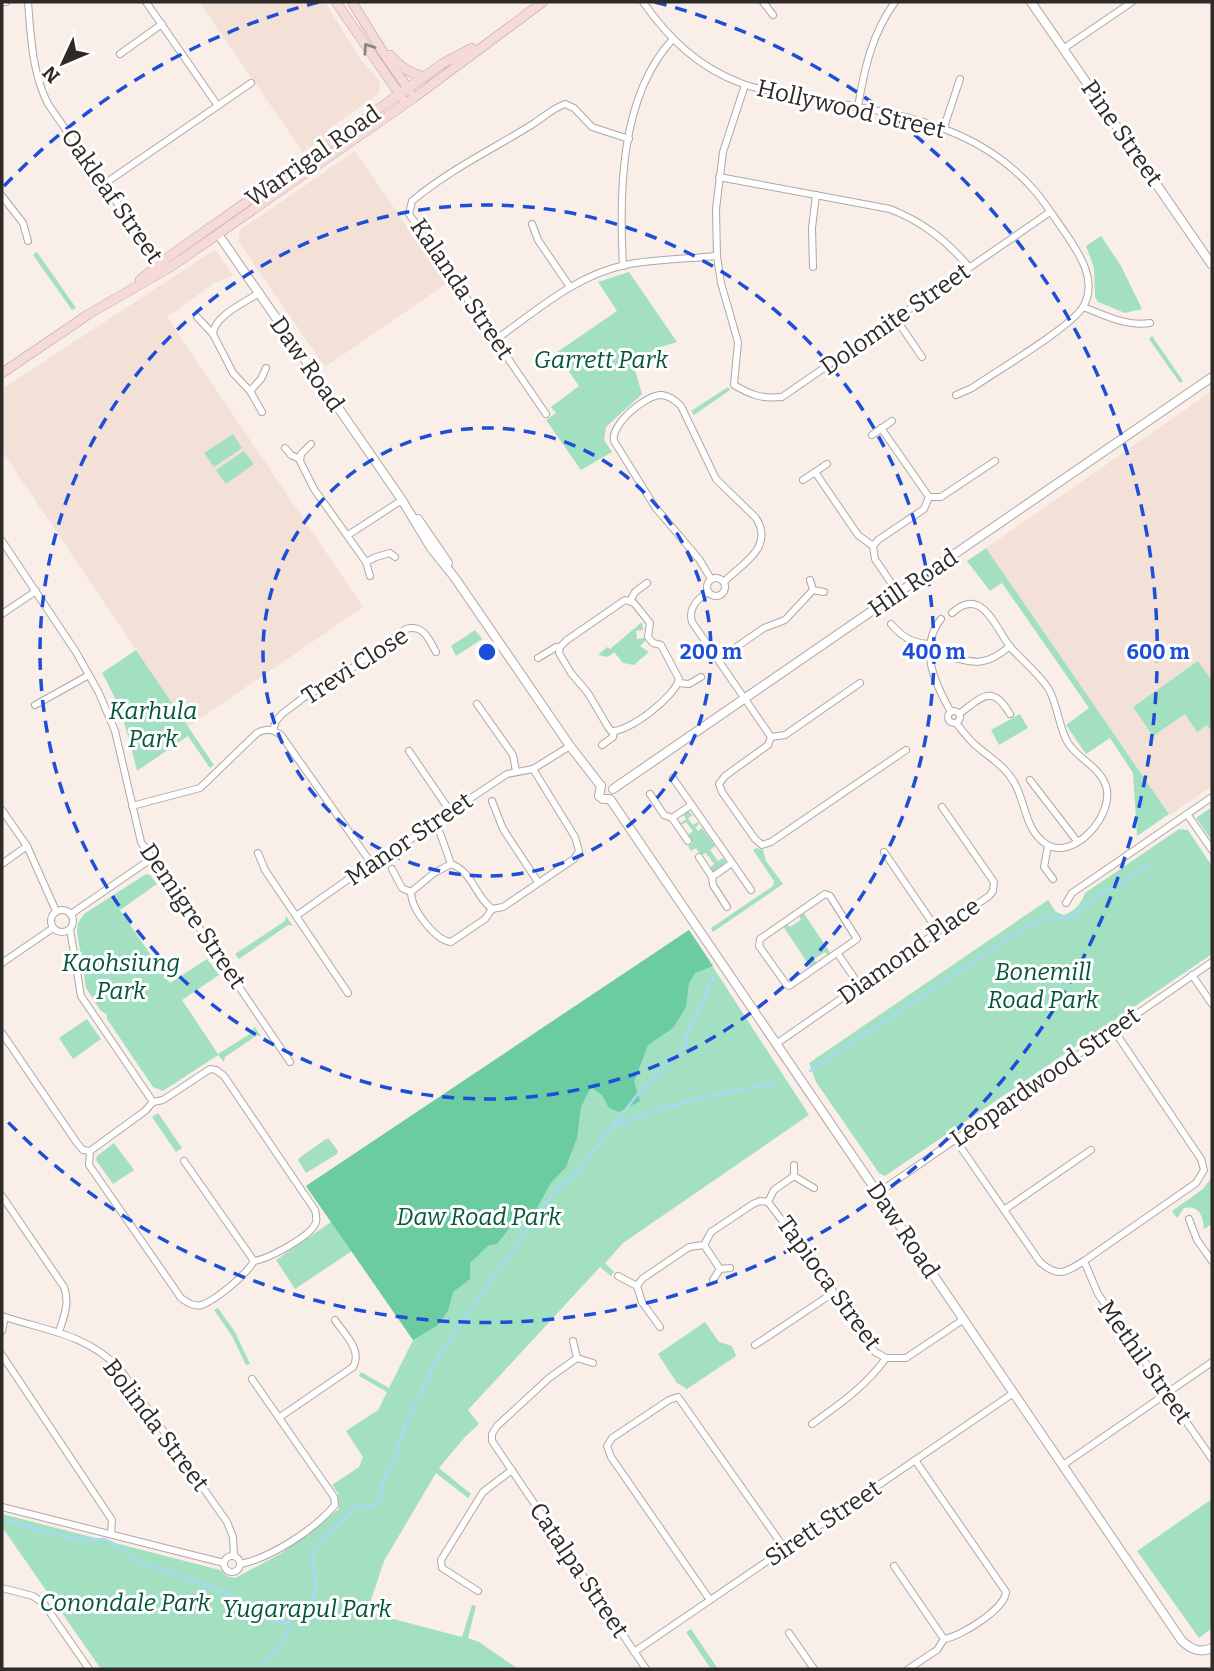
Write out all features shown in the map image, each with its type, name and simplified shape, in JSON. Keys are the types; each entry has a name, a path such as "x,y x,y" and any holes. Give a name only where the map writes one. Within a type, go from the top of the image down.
{"main road":[{"path":"336,2 404,91 415,97"},
{"path":"352,2 404,91 406,104"},
{"name":"Warrigal Road","path":"215,230 297,180 406,104 543,2"},
{"path":"371,32 403,68 425,77"},
{"name":"Warrigal Road","path":"2,373 134,287 215,230 290,171 404,91 498,33"},
{"path":"290,171 297,180"}],"street":[{"name":"Oakleaf Street","path":"28,2 33,61 48,104 162,267"},
{"path":"146,2 218,106"},
{"name":"Hollywood Street","path":"643,2 672,40 690,56 745,85 914,118 944,127 988,150 1015,170 1036,192 1081,256 1087,271 1088,286 1083,307"},
{"path":"763,2 773,15"},
{"path":"858,107 870,49 895,2"},
{"name":"Pine Street","path":"1031,2 1212,265"},
{"path":"1063,49 1132,2"},
{"path":"120,54 162,24"},
{"path":"623,266 620,213 629,139 639,99 651,69 672,40"},
{"path":"944,127 960,79"},
{"path":"104,184 251,83"},
{"path":"495,340 570,287 597,274 623,266 717,256 716,209 723,152 745,85"},
{"name":"Kalanda Street","path":"546,414 409,214 412,201 486,150 565,104 574,108 592,127 629,139"},
{"path":"719,177 890,209 914,218 936,233 969,267"},
{"path":"2,195 23,223 28,241"},
{"path":"813,267 812,228 816,195"},
{"name":"Dolomite Street","path":"717,256 721,283 738,342 734,385 753,396 766,399 782,397 1050,212"},
{"path":"532,224 538,240 570,287"},
{"name":"Daw Road","path":"215,230 402,500 431,548 601,786 599,796 610,800 1182,1642 1189,1648 1202,1652 1212,1648"},
{"path":"213,334 220,318 259,293"},
{"path":"956,395 972,388 1061,327 1083,307 1125,323 1150,323"},
{"path":"197,317 213,334 233,373 250,391 262,412"},
{"path":"896,319 922,357"},
{"path":"250,391 261,379 266,368"},
{"name":"Hill Road","path":"613,789 1212,377"},
{"path":"711,579 699,559 655,507 612,436 615,427 651,397 663,395 674,399 681,406 716,479 761,525 755,554 724,582"},
{"path":"872,435 892,421"},
{"path":"881,428 929,497"},
{"path":"300,458 311,444"},
{"path":"285,448 290,455 300,458 314,489 366,562 370,576"},
{"path":"929,497 941,497 995,461"},
{"path":"803,480 827,464"},
{"path":"816,472 859,535 873,546"},
{"path":"898,593 875,559 873,546 877,540 924,509 929,497"},
{"path":"348,536 402,500"},
{"name":"Demigre Street","path":"2,541 89,675 115,732 141,842 290,1062"},
{"path":"366,562 384,553 396,557"},
{"path":"720,578 724,582 725,588 720,595 708,592 707,586 711,579 720,578"},
{"path":"810,580 813,590"},
{"path":"630,601 635,592 647,583"},
{"path":"813,590 824,592"},
{"path":"732,650 764,628 785,620 813,590"},
{"path":"2,614 36,591"},
{"path":"708,592 696,602 692,610 692,622 771,737"},
{"path":"614,731 608,727 589,693 559,653 560,647 567,639 621,602 630,601"},
{"path":"614,731 641,719 675,691 678,683 678,674 661,645 653,643 648,637 650,623 630,601"},
{"path":"951,612 965,604 987,610 1010,646 1049,690 1067,742 1103,779 1107,789 1108,803 1097,826 1077,841 1063,847 1048,846 1028,822 1014,782 956,723 949,721 951,712"},
{"path":"941,619 933,629 929,644 934,678 951,712 959,714 983,697 994,695 1002,699 1010,714"},
{"path":"891,624 914,643 929,644"},
{"name":"Trevi Close","path":"273,730 275,721 303,698 344,674 394,635 406,629 414,626 419,628 427,635 436,652"},
{"path":"944,655 981,663 998,657 1010,646"},
{"path":"538,658 560,647"},
{"path":"35,705 89,675"},
{"path":"678,683 689,684 701,677"},
{"path":"771,737 785,735 860,683"},
{"path":"477,704 513,755 516,771"},
{"path":"956,723 960,719 959,714"},
{"path":"132,806 200,788 257,733 264,729 273,730 281,735 369,860"},
{"path":"602,745 613,737 614,731"},
{"path":"771,737 768,745 725,776 719,784 755,839 762,845 771,842 906,750"},
{"name":"Manor Street","path":"296,916 360,871 369,860 380,860 439,820 448,808 459,806 507,774 533,769 570,746"},
{"path":"409,751 448,808"},
{"path":"411,892 411,901 418,913 446,942 455,940 485,919 492,909 503,907 574,859 579,851 575,837 533,769"},
{"path":"673,778 751,890"},
{"path":"1030,780 1077,841"},
{"path":"601,786 608,784 613,789 614,796 610,800"},
{"path":"650,794 664,815 672,818 688,841"},
{"path":"1066,903 1072,893 1212,797"},
{"path":"492,801 503,829 538,882"},
{"path":"672,818 691,805"},
{"name":"Diamond Place","path":"776,1044 989,896 994,882 942,807"},
{"path":"2,810 27,846 56,911"},
{"path":"1187,814 1212,850"},
{"path":"440,833 451,864 463,870 485,904 492,909"},
{"path":"2,864 27,846"},
{"path":"1048,846 1044,867 1053,879"},
{"path":"884,852 939,931"},
{"path":"258,853 265,870 348,993"},
{"path":"699,857 727,907"},
{"path":"71,914 152,859"},
{"path":"712,877 732,863"},
{"path":"411,892 434,873 451,864"},
{"path":"393,869 402,888 411,892"},
{"path":"825,894 830,896 857,937 856,942 838,954 789,986 759,943 760,939 825,894"},
{"path":"56,911 65,910 74,920 70,929 81,996 153,1102"},
{"path":"53,928 51,919 56,911"},
{"path":"53,928 61,932 70,929"},
{"path":"2,963 53,928"},
{"path":"838,954 859,985"},
{"name":"Leopardwood Street","path":"878,1192 1212,962"},
{"path":"1192,975 1212,1004"},
{"path":"955,1139 1040,1262 1049,1270 1058,1273 1068,1272 1084,1261 1196,1183 1204,1170 1201,1159 1113,1029"},
{"path":"2,1033 77,1143 83,1150 90,1152"},
{"path":"210,1069 221,1073 315,1210 315,1225 306,1233 268,1259 254,1261 246,1274 201,1306 190,1304 181,1298 89,1165 90,1152 153,1102 163,1100 210,1069"},
{"path":"1004,1210 1091,1150"},
{"path":"184,1161 254,1261"},
{"path":"794,1165 794,1176"},
{"path":"794,1176 814,1188"},
{"path":"704,1245 711,1232 753,1203 768,1202 774,1190 794,1176"},
{"path":"2,1196 67,1296 60,1332"},
{"name":"Tapioca Street","path":"768,1202 875,1352 896,1360 906,1358 964,1319"},
{"path":"1189,1219 1198,1240 1212,1261"},
{"path":"704,1245 720,1269"},
{"path":"636,1286 642,1279 690,1247 704,1245"},
{"name":"Methil Street","path":"1084,1261 1098,1294 1212,1459"},
{"path":"720,1269 730,1268"},
{"path":"713,1280 720,1269"},
{"path":"618,1276 636,1286 642,1303 660,1327"},
{"path":"755,1345 833,1293"},
{"path":"2,1331 3,1317"},
{"name":"Bolinda Street","path":"3,1317 60,1332 98,1349 120,1368 227,1522 233,1538 234,1556"},
{"path":"280,1417 353,1367 357,1360 354,1348 335,1320"},
{"path":"573,1340 577,1358 593,1363"},
{"path":"2,1354 112,1520 111,1534"},
{"name":"Catalpa Street","path":"577,1358 538,1387 497,1426 492,1434 492,1441 646,1669"},
{"path":"812,1424 859,1390 872,1378 886,1358"},
{"path":"1063,1465 1212,1362"},
{"path":"241,1564 234,1556 227,1558 224,1563 226,1570 232,1573 238,1570 241,1564 264,1558 281,1548 335,1505 334,1497 252,1379"},
{"name":"Sirett Street","path":"634,1651 1012,1394"},
{"path":"710,1600 611,1457 607,1446 612,1438 669,1400 678,1397 785,1549"},
{"path":"915,1460 1006,1592 1000,1607 954,1638 944,1639"},
{"path":"478,1591 447,1573 442,1568 441,1560 483,1492 512,1470"},
{"path":"2,1507 224,1563"},
{"path":"894,1566 944,1639"},
{"path":"2,1588 33,1596 44,1604 89,1669"},
{"path":"789,1633 814,1669"},
{"path":"908,1669 937,1650 944,1639"}],"shaded area":[{"path":"199,2 325,2 361,60 379,80 380,90 377,95 327,130 330,134 303,152"},
{"path":"355,151 446,284 325,367 238,241 240,230"},
{"path":"213,251 217,252 233,276 216,282 167,317 363,607 188,727 2,451 2,389"},
{"path":"1212,391 1212,696 1186,714 1207,725 1212,732 1212,786 1170,815 986,548"}],"green space":[{"path":"1101,236 1121,266 1142,309 1125,313 1098,302 1095,297 1094,268 1086,246"},
{"path":"37,252 76,308 72,310 33,255"},
{"name":"Garrett Park","path":"629,272 677,342 657,348 633,363 642,394 606,427 604,440 612,452 581,470 546,420 556,413 551,407 579,386 556,353 617,311 598,282"},
{"path":"1152,336 1183,381 1180,383 1149,339"},
{"path":"728,387 730,390 694,415 691,411"},
{"path":"233,434 242,448 214,467 204,453"},
{"path":"244,451 254,464 226,484 216,470"},
{"path":"986,548 1169,814 1137,836 1133,773 1110,738 1086,754 1066,725 1089,708 1002,583 990,591 967,561"},
{"path":"642,622 643,630 636,631 637,639 646,640 640,646 649,652 634,665 623,663 614,652 608,657 598,655 607,647 610,649"},
{"path":"475,630 482,639 456,656 451,646"},
{"name":"Karhula Park","path":"136,650 214,765 210,768 188,736 137,771 119,708 102,673"},
{"path":"1198,661 1212,681 1212,732 1207,725 1197,732 1185,714 1153,736 1133,707"},
{"path":"1020,714 1028,728 999,745 991,730"},
{"path":"1212,807 1212,841 1196,818"},
{"path":"688,811 693,815 688,818 693,825 698,822 699,824 695,828 698,831 702,828 715,846 710,850 718,861 723,858 726,862 714,872 710,868 714,864 706,853 701,855 696,848 691,851 688,846 693,843 688,835 693,831 686,822 681,825 676,819 681,823 686,819 683,814"},
{"name":"Bonemill Road Park","path":"1179,829 1188,830 1212,866 1212,954 885,1176 879,1173 816,1082 809,1063 1048,900 1056,912 1064,915 1071,911 1085,893"},
{"path":"753,850 763,850 766,861 783,884 713,932 711,928 773,886 774,881"},
{"name":"Kaohsiung Park","path":"146,874 157,884 120,910 170,983 207,959 219,975 182,1000 218,1054 253,1032 254,1026 261,1036 256,1036 225,1057 224,1062 218,1055 163,1091 153,1087 107,1019 107,1015 100,1010 86,988 77,932 78,923 84,914"},
{"path":"803,912 831,954 828,956 825,952 814,959 817,964 811,968 783,926 787,924 790,927 801,920 799,915"},
{"path":"286,916 293,926 288,925 239,959 235,954 285,921"},
{"name":"Daw Road Park","path":"689,930 809,1115 623,1243 605,1263 614,1272 611,1276 600,1267 468,1410 479,1424 439,1468 471,1494 468,1498 436,1473 384,1561 367,1612 462,1637 472,1605 476,1606 468,1638 479,1642 518,1669 101,1669 2,1527 2,1514 220,1570 235,1578 282,1553 339,1509 338,1493 332,1485 359,1467 363,1457 346,1431 378,1410 387,1392 359,1376 361,1372 389,1388 413,1340 352,1251 295,1289 276,1260 331,1222 306,1186"},
{"path":"689,930 713,966 695,973 689,983 686,1007 673,1028 648,1045 634,1082 640,1101 619,1112 609,1108 602,1095 591,1087 581,1107 577,1138 566,1167 550,1184 536,1210 511,1226 497,1244 489,1245 470,1263 470,1279 453,1292 448,1311 438,1325 413,1340 306,1186"},
{"path":"87,1019 101,1039 73,1059 59,1038"},
{"path":"158,1113 182,1148 176,1152 152,1117"},
{"path":"329,1139 338,1151 337,1154 306,1173 299,1158"},
{"path":"114,1143 134,1170 113,1184 96,1160 97,1156"},
{"path":"1212,1177 1212,1224 1204,1229 1200,1213 1194,1208 1184,1208 1177,1218 1172,1211 1203,1189"},
{"path":"218,1308 235,1332 250,1364 246,1365 232,1336 214,1310"},
{"path":"705,1322 719,1342 732,1346 736,1356 687,1389 677,1383 658,1354"},
{"path":"1212,1499 1212,1628 1199,1638 1137,1551"},
{"path":"691,1629 718,1669 711,1669 686,1632"}],"waterway":[{"path":"810,1071 1020,931 1047,918 1071,917 1148,865"},
{"path":"258,1669 283,1641 292,1615 312,1600 316,1583 313,1555 317,1545 345,1520 353,1507 374,1506 380,1500 385,1475 396,1460 401,1435 439,1355 553,1193 578,1171 640,1091 686,1045 688,1030 714,975"},
{"path":"614,1126 694,1100 776,1084"},
{"path":"2,1519 77,1540 104,1539 117,1545 138,1562 248,1602 277,1621 288,1623"}],"park label":[{"name":"Conondale Park","path":"125,1603"},
{"name":"Yugarapul Park","path":"307,1609"}]}
